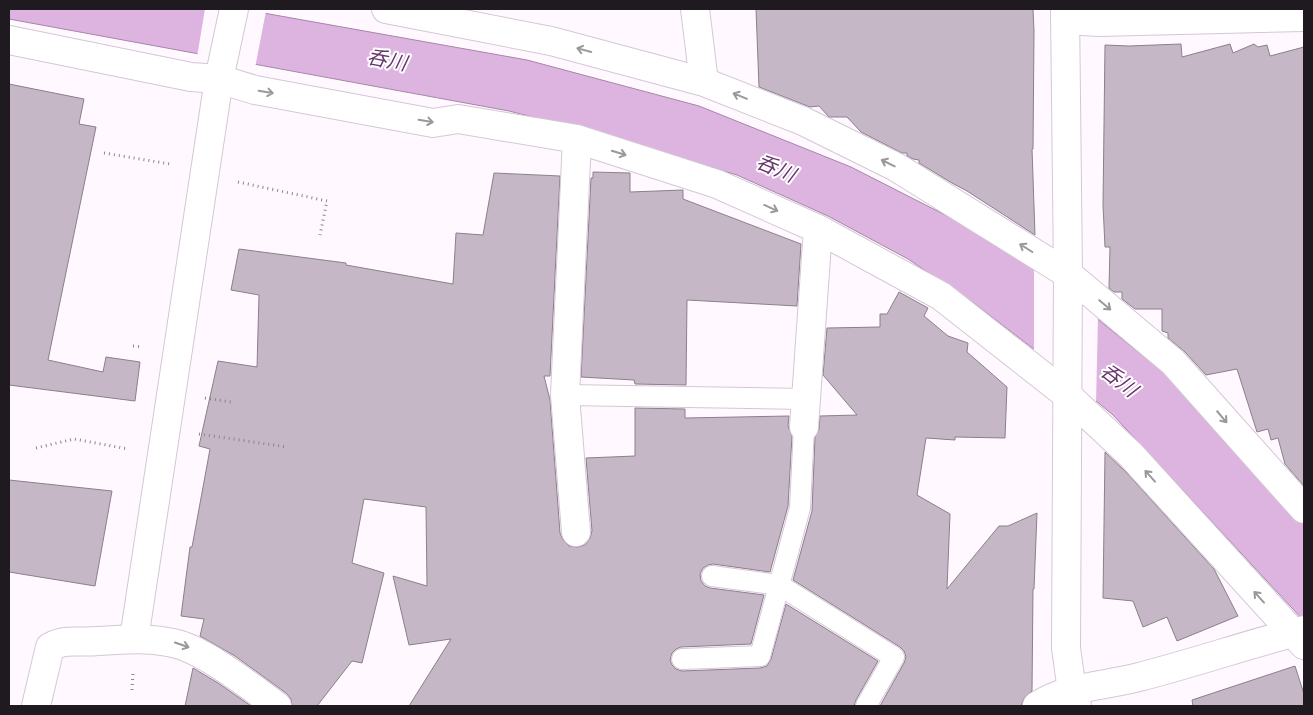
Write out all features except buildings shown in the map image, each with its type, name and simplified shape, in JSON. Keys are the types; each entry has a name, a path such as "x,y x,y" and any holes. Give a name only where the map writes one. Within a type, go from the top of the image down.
{"street":[{"path":"134,639 220,72 234,9"},
{"path":"386,9 551,41 704,82 803,121 896,167 1068,280 1174,362 1299,497"},
{"path":"695,9 704,82"},
{"path":"1074,698 1066,648 1068,280 1065,14 1099,22 1304,18"},
{"path":"9,40 191,77 220,72 254,90 433,123 458,119 577,139 717,184 818,229 941,296 1067,389 1301,634 1138,678 1074,698 1049,698 1037,706"},
{"path":"576,532 565,395 577,139"},
{"path":"804,427 818,229"},
{"path":"36,706 50,647 62,641 93,642 134,639 175,643 191,648 277,706"}],"lane":[{"path":"565,395 806,399"},
{"path":"682,659 760,656 800,508 804,427"},
{"path":"712,576 779,585 894,657 866,706"}],"path":[{"path":"104,152 175,166"},
{"path":"235,181 327,201 320,236"},
{"path":"204,398 231,402"},
{"path":"199,434 288,447"},
{"path":"36,448 74,439 129,449"},
{"path":"132,690 133,670"}],"water":[{"name":"呑川","path":"9,9 241,9 527,60 699,106 851,167 963,224 1032,266 1168,376 1304,525 1304,621 1113,415 1035,350 975,304 908,259 828,216 737,175 611,137 509,111 9,19"}],"pier":[{"path":"205,9 255,9 266,11 255,68 197,57"},
{"path":"1034,265 1098,315 1096,404 1034,353"}]}
